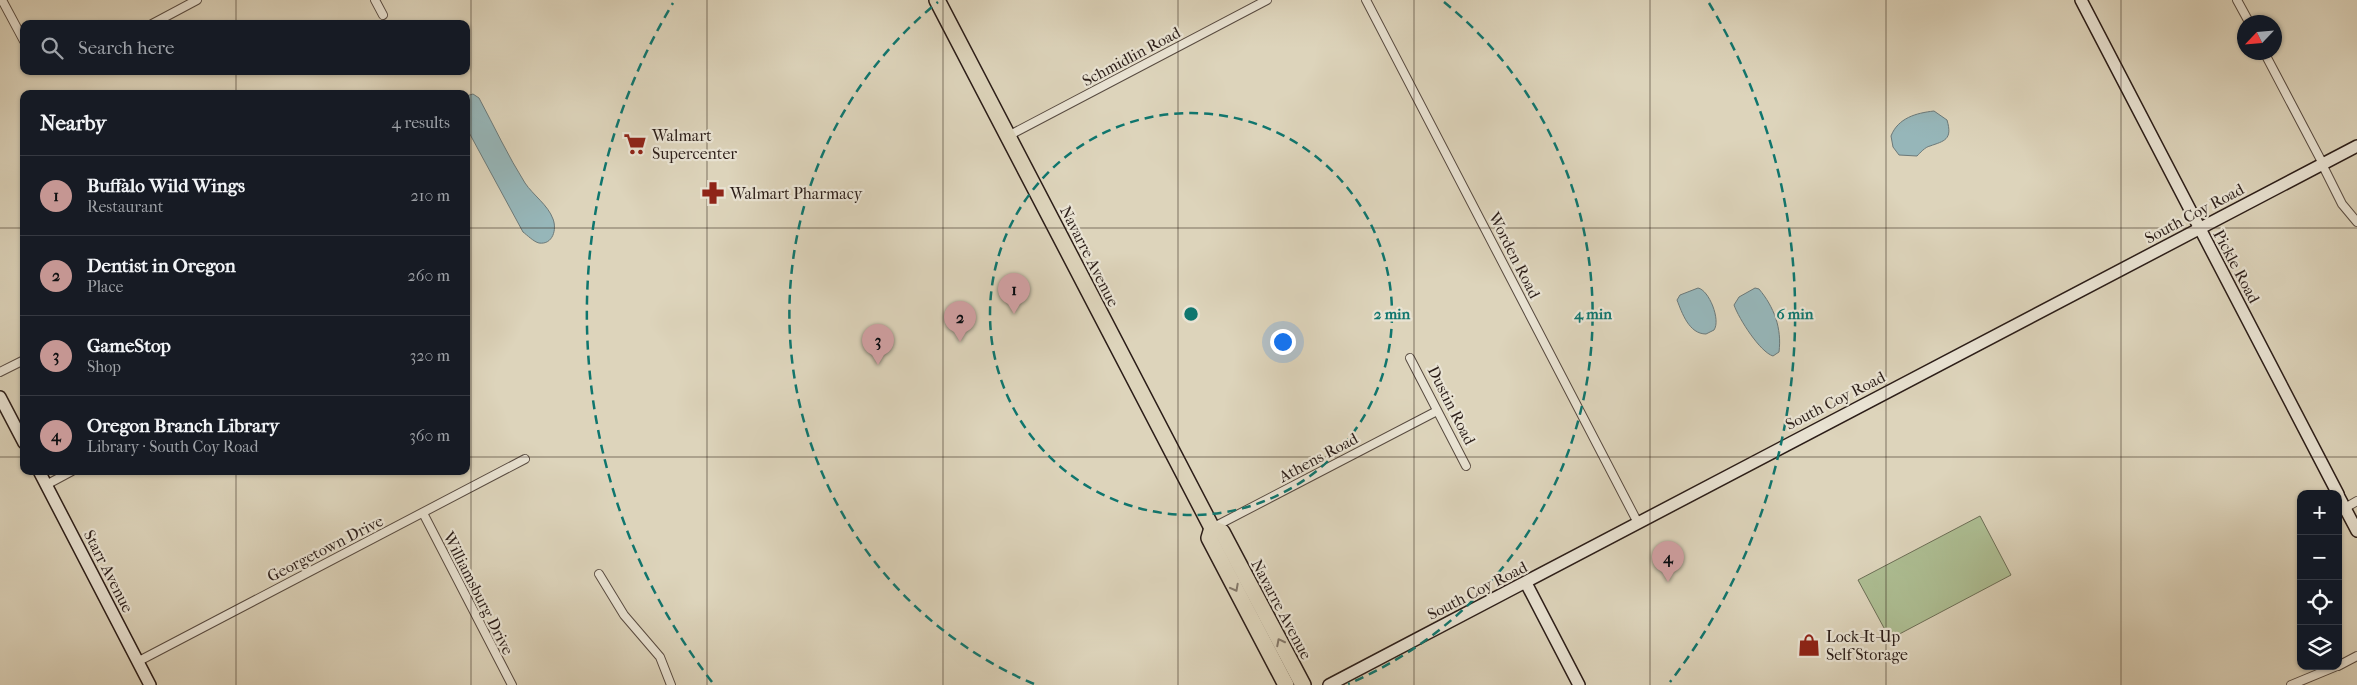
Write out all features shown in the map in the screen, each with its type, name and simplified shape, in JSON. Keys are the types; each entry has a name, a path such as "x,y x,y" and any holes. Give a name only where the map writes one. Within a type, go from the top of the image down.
{"highway":[{"name":"Navarre Avenue","path":"937,0 1212,528 1222,532 1303,685"},
{"name":"Navarre Avenue","path":"1212,528 1209,538 1286,685"},
{"path":"1216,550 1220,548 1224,550 1234,566 1245,575"}],"street":[{"path":"2,0 20,34"},
{"path":"160,20 197,0"},
{"path":"375,0 383,15"},
{"name":"Schmidlin Road","path":"1008,136 1267,0"},
{"name":"Worden Road","path":"1366,0 1638,523"},
{"name":"Pickle Road","path":"2081,0 2336,490"},
{"path":"2237,0 2245,15"},
{"path":"2268,60 2342,204 2357,222"},
{"name":"South Coy Road","path":"1329,685 2357,146"},
{"name":"Dustin Road","path":"1410,358 1466,466"},
{"path":"0,372 20,362"},
{"path":"0,397 20,434"},
{"name":"Athens Road","path":"1212,528 1437,411"},
{"name":"Georgetown Drive","path":"137,662 525,459"},
{"name":"Starr Avenue","path":"41,475 150,685"},
{"path":"46,485 65,475"},
{"path":"2345,508 2357,501"},
{"name":"Pickle Road","path":"2342,502 2357,531"},
{"name":"Williamsburg Drive","path":"422,513 512,685"},
{"path":"599,574 624,616 660,657 671,685"},
{"path":"1526,583 1579,685"},
{"path":"2342,664 2357,656"},
{"path":"2291,685 2328,670"}],"green space":[{"path":"1980,516 2011,575 1890,639 1858,580"}],"water":[{"path":"473,94 479,98 525,183 551,214 554,232 548,242 539,243 523,232 470,134 470,95"},
{"path":"1934,111 1947,120 1949,132 1946,139 1926,148 1917,156 1899,155 1893,147 1891,136 1894,130 1903,121 1914,115"},
{"path":"1698,288 1706,294 1715,313 1716,325 1714,330 1706,334 1695,331 1691,327 1677,300 1680,295"},
{"path":"1755,288 1759,289 1769,303 1776,318 1780,343 1779,352 1773,356 1756,342 1734,305 1739,297"}],"place":[{"name":"Walmart Supercenter","path":"635,144"},
{"name":"Walmart Pharmacy","path":"713,193"},
{"name":"Buffalo Wild Wings","path":"1014,314"},
{"name":"Dentist in Oregon","path":"960,342"},
{"name":"GameStop","path":"878,365"},
{"name":"Oregon Branch Library","path":"1668,582"},
{"name":"Lock-It-Up Self Storage","path":"1809,645"}]}
